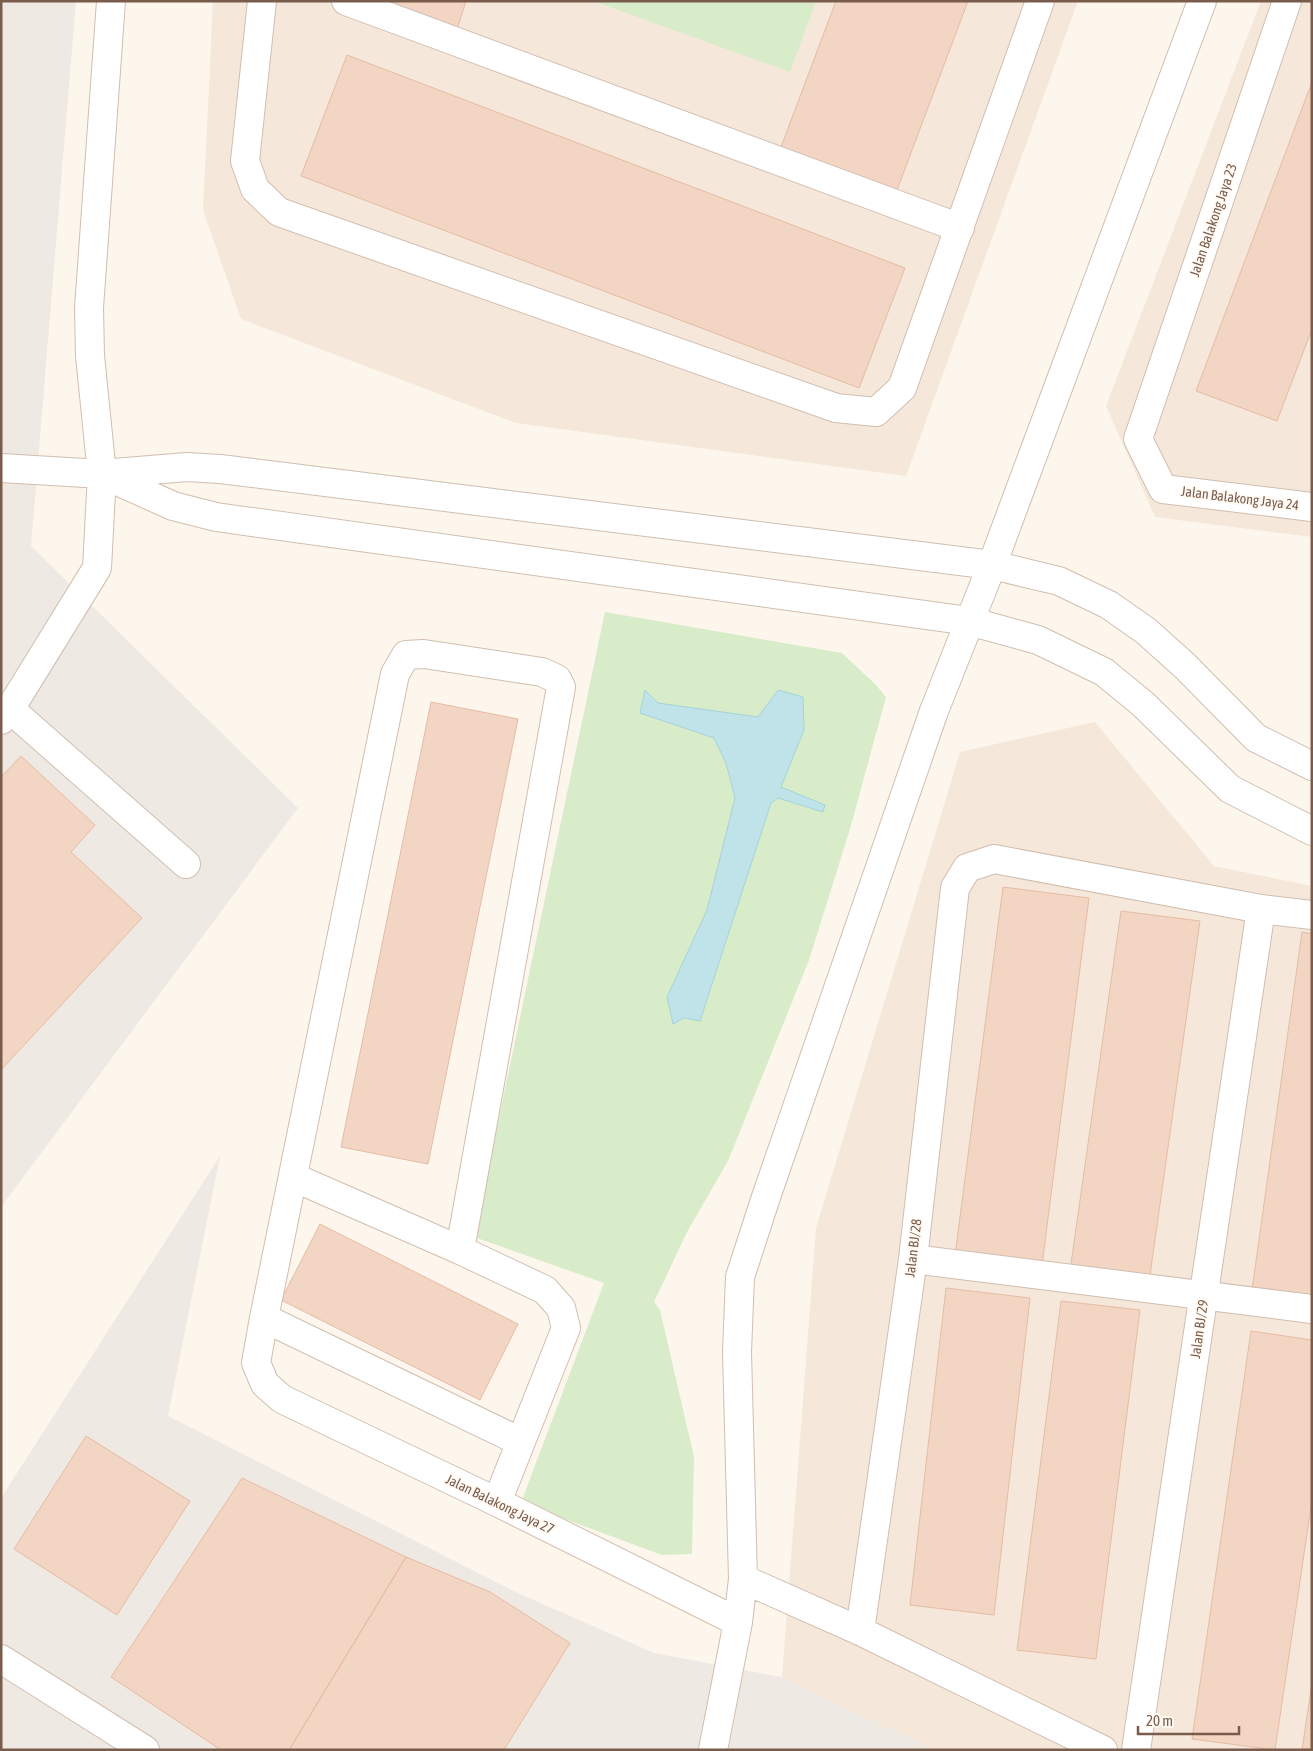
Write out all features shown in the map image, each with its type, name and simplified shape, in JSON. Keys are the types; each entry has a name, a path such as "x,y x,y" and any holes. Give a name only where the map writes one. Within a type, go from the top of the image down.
{"street":[{"path":"111,1 89,308 90,356 102,474 97,568 6,714 186,864"},
{"path":"262,1 245,161 254,189 279,212 836,408 876,412 902,388 1040,1"},
{"path":"346,1 960,228"},
{"path":"713,1750 738,1622 743,1579 737,1352 740,1277 934,711 992,564 1202,1"},
{"name":"Jalan Balakong Jaya 23","path":"1138,439 1287,1"},
{"name":"Jalan Balakong Jaya 24","path":"1138,439 1163,488 1312,507"},
{"path":"1,468 102,474 187,467 220,469 992,564 1059,581 1109,605 1146,631 1185,666 1256,738 1312,766"},
{"path":"102,474 173,506 216,517 969,621 1038,640 1104,672 1143,704 1230,789 1312,831"},
{"path":"460,1250 560,687 557,679 542,672 424,654 406,655 395,674 264,1318 521,1442"},
{"name":"Jalan BJ/28","path":"860,1631 912,1259 955,888 967,868 994,859 1261,909"},
{"path":"1261,909 1312,915"},
{"name":"Jalan BJ/29","path":"1136,1750 1261,909"},
{"path":"293,1177 460,1250 545,1290 561,1308 566,1328 497,1502"},
{"path":"912,1259 1312,1309"},
{"name":"Jalan Balakong Jaya 27","path":"264,1318 256,1363 264,1384 282,1399 497,1502 738,1622"},
{"path":"743,1579 860,1631 1103,1750"},
{"path":"1,1659 145,1750"}],"shaded area":[{"path":"1,1 76,1 31,546 298,808 1,1207"},
{"path":"213,1 1078,1 906,476 516,423 241,319 203,210"},
{"path":"1261,1 1312,1 1312,537 1155,517 1106,406"},
{"path":"1095,722 1214,866 1312,886 1312,1750 933,1750 782,1677 816,1228 960,752"},
{"path":"220,1156 168,1416 520,1594 654,1653 782,1677 933,1750 1,1750 1,1498"}],"green space":[{"path":"593,1 816,1 790,72"},
{"path":"605,612 842,653 886,697 850,829 809,960 728,1161 687,1232 654,1302 660,1310 694,1457 692,1554 662,1555 554,1515 522,1500 604,1283 474,1237"}],"water":[{"path":"645,690 658,703 758,717 778,690 803,697 804,730 781,787 825,805 823,812 778,798 771,803 700,1021 684,1018 673,1024 667,997 707,910 735,798 726,763 714,738 640,713"}],"building":[{"path":"369,1 466,1 456,32"},
{"path":"836,1 968,1 897,190 781,147"},
{"path":"347,55 905,268 859,388 301,176"},
{"path":"1312,82 1312,329 1277,421 1196,391"},
{"path":"431,702 518,719 428,1164 341,1147"},
{"path":"21,756 95,825 71,852 142,918 1,1070 1,777"},
{"path":"1003,887 1089,898 1041,1273 954,1263"},
{"path":"1121,911 1200,921 1149,1282 1070,1271"},
{"path":"1302,932 1312,934 1312,1305 1251,1297"},
{"path":"320,1224 518,1324 480,1400 281,1300"},
{"path":"946,1288 1030,1298 994,1615 910,1605"},
{"path":"1061,1301 1140,1310 1096,1659 1017,1650"},
{"path":"1251,1331 1312,1340 1312,1500 1275,1750 1192,1739"},
{"path":"86,1436 190,1501 117,1615 14,1549"},
{"path":"242,1478 406,1557 289,1750 221,1750 111,1677"},
{"path":"406,1557 490,1592 570,1643 504,1750 289,1750"},
{"path":"1312,1683 1312,1750 1302,1750"}]}
